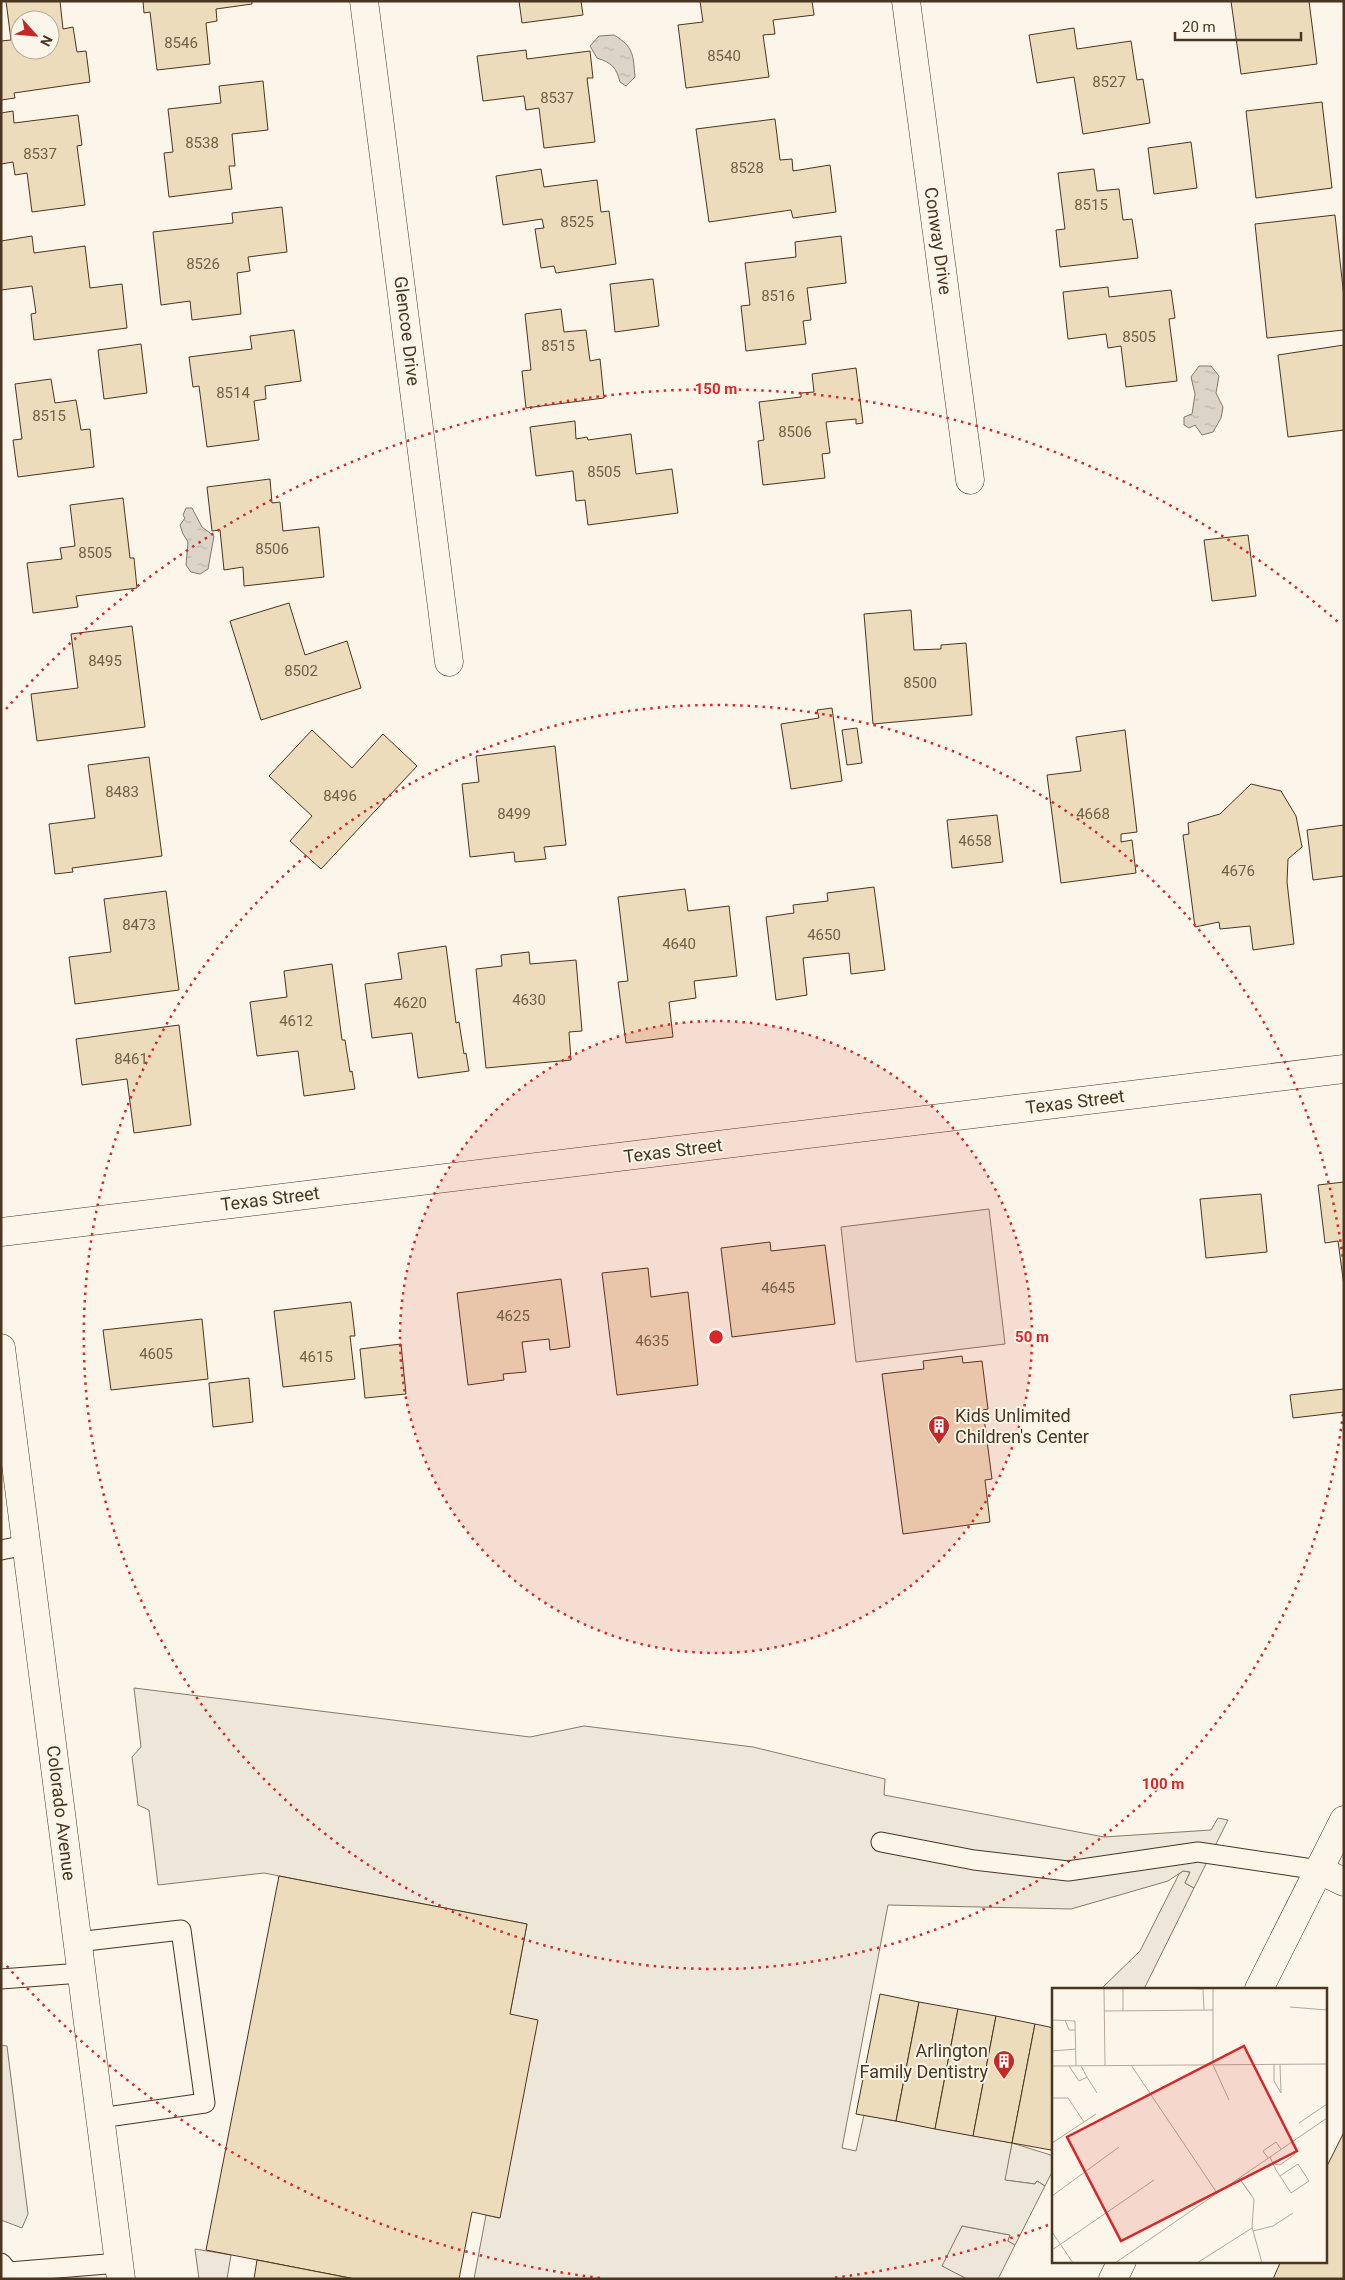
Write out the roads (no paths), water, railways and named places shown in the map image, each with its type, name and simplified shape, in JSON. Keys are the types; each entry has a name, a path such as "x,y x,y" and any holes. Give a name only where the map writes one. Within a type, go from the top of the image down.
{"street":[{"name":"Glencoe Drive","path":"364,1 449,662"},
{"name":"Conway Drive","path":"906,1 970,480"},
{"name":"Texas Street","path":"1,1232 1344,1069"},
{"name":"Colorado Avenue","path":"1,1348 14,1548 77,1942 120,2271"},
{"path":"1260,1988 1344,1820"},
{"path":"1319,1870 1344,1882"},
{"path":"1113,2279 1122,2262"}],"lane":[{"path":"881,1842 974,1860 1068,1870 1198,1852 1319,1870"},
{"path":"77,1942 181,1930 205,2104 100,2118"},
{"path":"1,1979 81,1973"},
{"path":"1,2263 9,2272 120,2271"}],"water":[{"path":"614,35 621,39 629,48 633,57 635,77 626,86 620,82 613,66 597,58 590,46 599,36"},
{"path":"1199,366 1211,366 1219,376 1216,393 1223,407 1221,418 1213,432 1202,435 1195,425 1189,428 1184,425 1184,417 1192,414 1195,394 1191,377"},
{"path":"186,508 192,508 202,527 214,536 208,569 200,574 191,572 186,565 188,542 180,525 185,518 183,515"}],"place":[{"name":"Kids Unlimited Children's Center","path":"939,1445"},
{"name":"Arlington Family Dentistry","path":"1004,2080"}]}
